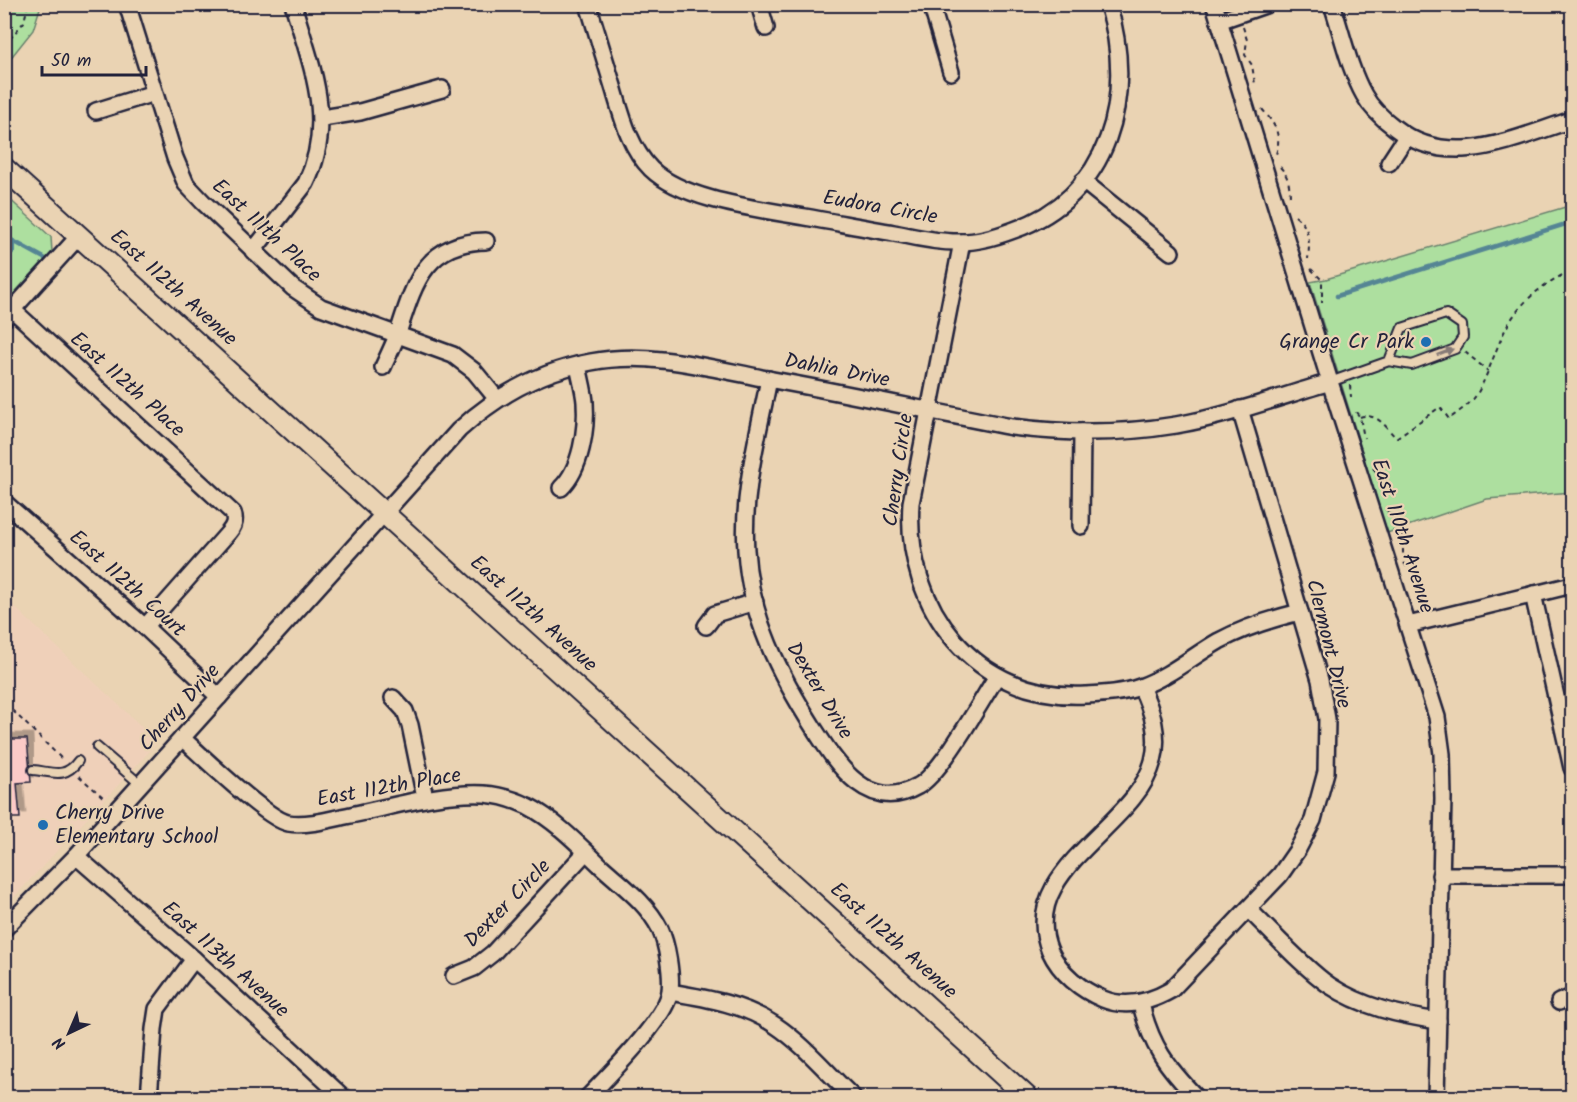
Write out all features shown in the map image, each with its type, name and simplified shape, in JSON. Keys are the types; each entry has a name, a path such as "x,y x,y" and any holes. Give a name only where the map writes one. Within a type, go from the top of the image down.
{"street":[{"name":"East 111th Place","path":"127,4 175,158 186,184 253,251 306,299 453,355 474,371 497,399"},
{"path":"253,251 306,183 317,155 322,118 315,79 293,4"},
{"name":"Eudora Circle","path":"588,4 625,123 634,144 651,169 665,180 685,190 736,205 924,239 962,242 1000,235 1027,225 1058,206 1083,181 1105,146 1119,96 1120,60 1117,37 1108,4"},
{"path":"759,4 766,28"},
{"path":"931,4 951,72"},
{"name":"East 110th Avenue","path":"1214,4 1337,379 1408,625 1431,693 1440,735 1443,798 1436,1098"},
{"path":"1219,21 1268,4"},
{"path":"1332,4 1365,97 1385,121 1406,137 1433,148 1479,149 1572,120"},
{"path":"322,118 360,112 442,88"},
{"path":"96,111 154,93"},
{"path":"1389,163 1406,137"},
{"name":"East 112th Avenue","path":"4,168 1028,1098"},
{"path":"1083,181 1170,252"},
{"path":"9,315 79,236"},
{"path":"383,367 397,335 409,298 428,263 453,247 486,241"},
{"name":"Cherry Circle","path":"962,242 911,503 910,538 924,592 941,624 969,655 997,676 1029,689 1058,695 1108,694 1141,687 1244,629 1300,612"},
{"name":"East 112th Place","path":"9,315 226,504 233,513 235,519 233,527 145,627"},
{"name":"Dahlia Drive","path":"385,514 459,430 497,399 526,384 578,364 613,359 637,358 688,364 1042,431 1118,432 1155,428 1207,418 1337,379"},
{"path":"561,488 571,477 577,461 585,417 584,394 578,364"},
{"name":"Dexter Drive","path":"769,379 747,504 746,551 755,602 768,645 789,689 843,771 859,785 882,793 902,793 919,786 927,780 997,676"},
{"name":"Clermont Drive","path":"1141,1004 1171,990 1280,875 1298,849 1313,820 1326,772 1327,719 1320,680 1240,409"},
{"path":"1081,526 1082,432"},
{"name":"East 112th Court","path":"4,502 145,627 219,697"},
{"name":"Cherry Drive","path":"4,929 76,856 385,514"},
{"path":"1408,625 1572,585"},
{"path":"1533,594 1572,768"},
{"path":"706,626 715,614 755,602"},
{"path":"1141,687 1150,707 1155,729 1153,762 1143,784 1134,796 1057,882 1048,902 1045,927 1049,948 1054,959 1075,982 1090,993 1107,1001 1141,1004 1146,1024 1158,1052 1166,1065 1197,1098"},
{"path":"393,698 405,711 410,725 425,798"},
{"name":"East 112th Place","path":"182,738 259,805 288,823 322,821 425,798 452,795 485,794 517,801 538,812 586,852 650,912 660,929 667,953 670,992"},
{"name":"Dexter Circle","path":"454,976 474,969 492,954 586,852"},
{"name":"East 113th Avenue","path":"76,856 194,959 344,1098"},
{"path":"1440,875 1572,875"},
{"path":"1248,909 1316,974 1346,995 1359,1002 1395,1013 1438,1021"},
{"path":"149,1098 154,1029 158,1009 194,959"},
{"path":"587,1098 632,1050 660,1013 670,992 728,1004 768,1021 795,1041 846,1095"}],"lane":[{"path":"1337,379 1389,361 1412,365 1455,349 1463,337 1462,325 1446,314 1402,328 1389,361"},
{"path":"97,747 140,784"},
{"path":"33,770 63,774 72,769 78,761"}],"path":[{"path":"4,46 24,22 28,4"},
{"path":"1239,14 1247,40 1245,55 1252,65 1256,93"},
{"path":"1257,102 1273,121 1280,141 1275,162 1286,173 1290,186 1290,203"},
{"path":"1291,212 1304,222 1310,241 1307,265 1322,280 1321,301 1325,312"},
{"path":"1360,417 1367,415 1379,419 1396,438 1440,407 1449,419 1476,396 1504,331 1516,311 1539,288 1558,276 1572,271"},
{"path":"1455,349 1465,352 1488,371"},
{"path":"1337,379 1350,385 1351,407 1360,417 1366,446"},
{"path":"1369,465 1380,476 1381,494"},
{"path":"1382,503 1399,524 1403,537 1403,562 1416,578 1431,619"},
{"path":"5,710 13,711 104,798"}],"shaded area":[{"name":"Cherry Drive Elementary School","path":"4,597 158,742 5,907 4,907"}],"green space":[{"path":"12,5 41,5 33,30 5,65 5,26 9,20"},
{"path":"5,195 51,237 52,252 5,303"},
{"path":"1572,205 1572,492 1487,499 1387,533 1310,282"}],"building":[{"name":"Cherry Drive Elementary School","path":"4,739 27,739 31,782 17,783 20,818 7,818 6,830 4,830"}],"waterway":[{"path":"1337,296 1572,222"},
{"path":"4,236 44,258"},
{"path":"4,260 13,251 14,243"}],"place":[{"name":"Grange Cr Park","path":"1426,342"},
{"name":"Cherry Drive Elementary School","path":"43,825"}]}
